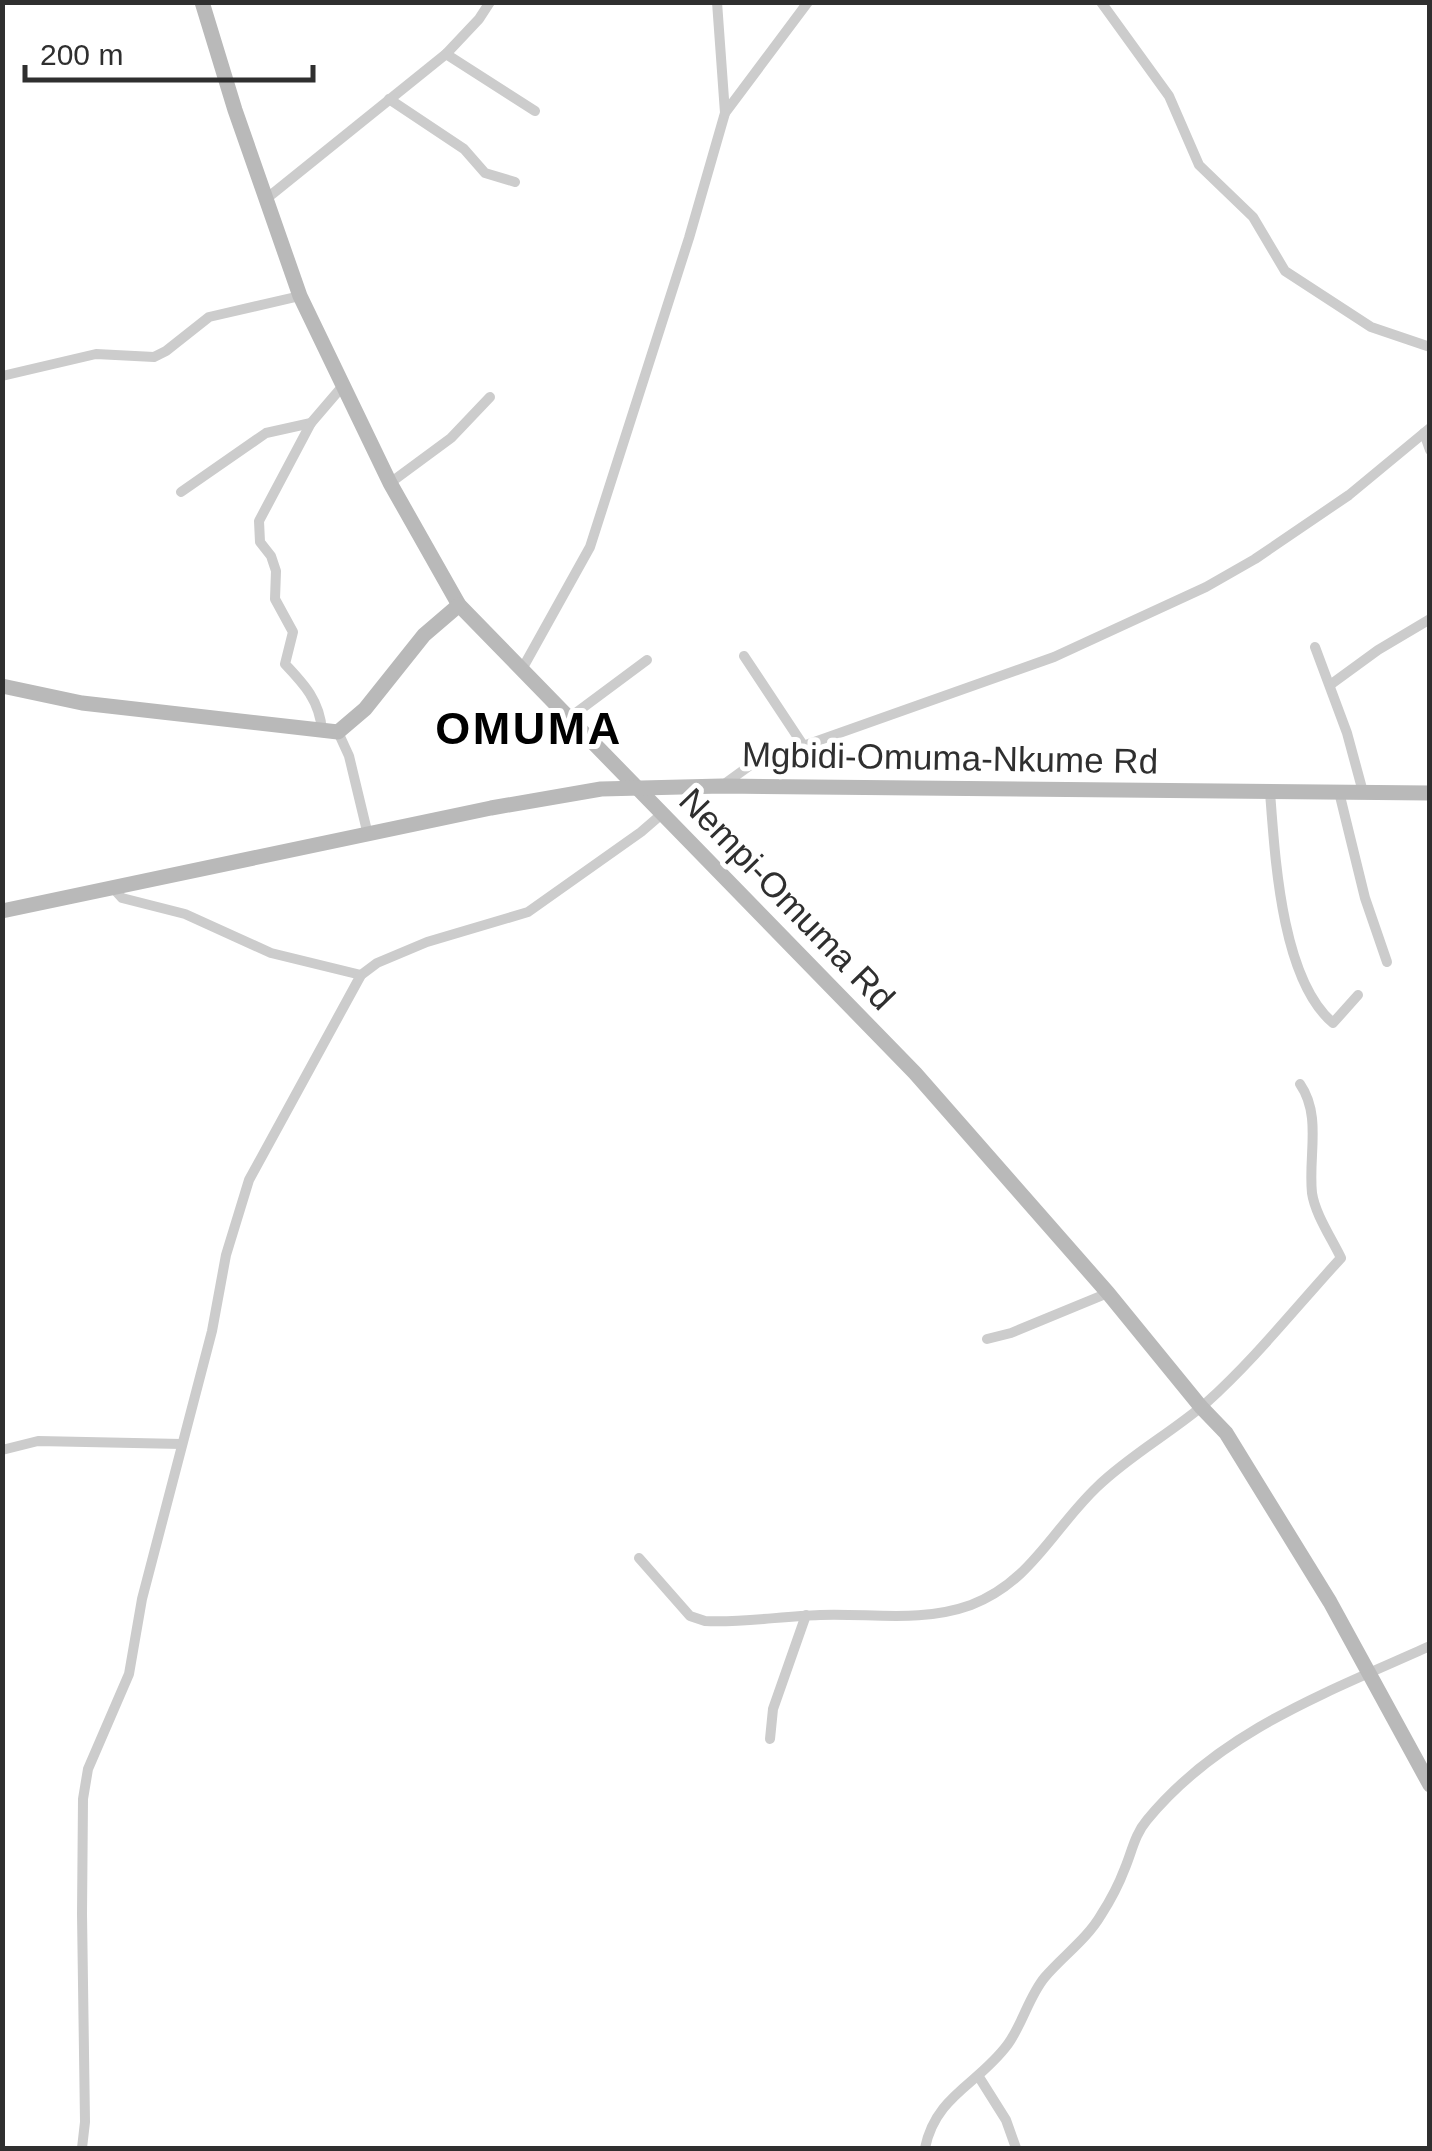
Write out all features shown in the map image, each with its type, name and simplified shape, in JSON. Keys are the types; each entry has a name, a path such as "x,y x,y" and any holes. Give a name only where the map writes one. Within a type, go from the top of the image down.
{"street":[{"name":"Nempi-Omuma Rd","path":"202,2 300,296 390,483 459,605 915,1073 1226,1433 1330,1602 1430,1785"},
{"path":"266,198 446,54 490,2"},
{"path":"716,2 725,113"},
{"path":"522,671 590,547 725,113 808,2"},
{"path":"1101,2 1169,96 1200,165 1254,218 1285,271 1371,327 1430,347"},
{"path":"446,54 535,111"},
{"path":"389,100 464,149 485,173 514,182"},
{"path":"2,376 96,354 154,357 209,318 300,296"},
{"path":"342,388 311,423 259,521 258,534 276,572 275,599 293,632 285,664 302,679 330,732 350,756 368,835"},
{"path":"390,483 451,438 490,396"},
{"path":"181,492 266,434 311,423"},
{"path":"1427,431 1430,450"},
{"path":"722,786 752,764 1054,656 1206,587 1350,495 1427,431"},
{"path":"2,686 82,703 330,732 365,709 424,635 459,605"},
{"path":"1330,686 1365,658 1430,619"},
{"path":"1316,647 1363,792"},
{"path":"744,656 803,745"},
{"path":"569,718 647,660"},
{"name":"Mgbidi-Omuma-Nkume Rd","path":"2,911 553,797 636,788 1430,793"},
{"path":"1270,792 1279,900 1296,962 1322,1014 1332,1022 1358,995"},
{"path":"1339,792 1364,898 1387,962"},
{"path":"82,2148 82,1834 88,1769 129,1674 142,1600 212,1331 228,1248 250,1180 361,975 377,963 427,942 528,912 663,813"},
{"path":"112,888 122,898 184,914 271,953 361,975"},
{"path":"639,1558 690,1616 726,1622 806,1615 914,1618 970,1605 1008,1588 1104,1480 1239,1374 1341,1258 1312,1198 1310,1097 1300,1084"},
{"path":"987,1339 1012,1333 1108,1292"},
{"path":"2,1450 38,1440 182,1444"},
{"path":"770,1739 772,1709 806,1615"},
{"path":"925,2148 948,2099 980,2077 1008,2044 1042,1981 1095,1924 1122,1875 1144,1822 1172,1792 1227,1745 1269,1719 1430,1646"},
{"path":"980,2077 1006,2120 1016,2148"}],"district":[{"name":"OMUMA","path":"529,728"}]}
